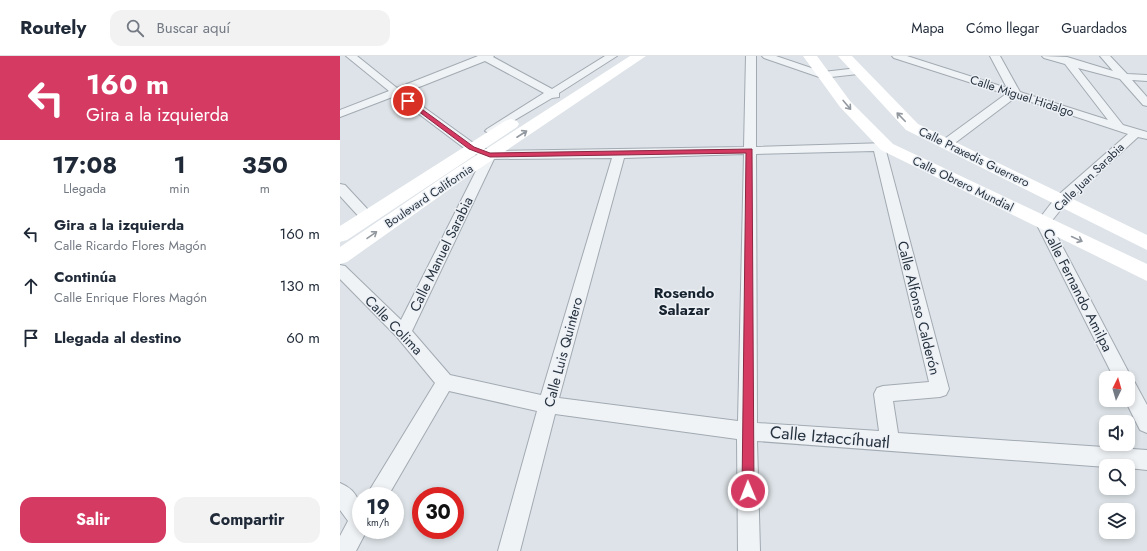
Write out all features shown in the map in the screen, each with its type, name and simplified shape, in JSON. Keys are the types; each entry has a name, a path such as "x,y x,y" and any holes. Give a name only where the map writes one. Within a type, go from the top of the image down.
{"street":[{"path":"350,56 470,147 490,155 619,154 883,147"},
{"path":"340,114 486,56 553,94"},
{"name":"Boulevard California","path":"340,235 365,214 615,56"},
{"name":"Boulevard California","path":"340,257 490,155 640,56"},
{"path":"749,551 747,431 751,56"},
{"path":"767,56 822,75 858,71"},
{"name":"Calle Obrero Mundial","path":"810,56 822,75 883,147 1147,272"},
{"path":"845,56 858,71"},
{"name":"Calle Miguel Hidalgo","path":"897,56 1142,134"},
{"path":"929,56 933,68"},
{"path":"947,143 1016,94 995,56"},
{"path":"1047,56 1066,59 1123,77 1147,78"},
{"path":"1105,56 1147,103"},
{"path":"1066,59 1119,127"},
{"name":"Calle Praxedis Guerrero","path":"858,71 912,127 1147,243"},
{"name":"Calle Juan Sarabia","path":"1043,223 1061,200 1142,134"},
{"name":"Calle Alfonso Calderón","path":"883,147 940,389 882,394 890,442"},
{"name":"Calle Luis Quintero","path":"509,551 619,154"},
{"name":"Calle Manuel Sarabia","path":"403,332 490,155"},
{"path":"340,188 365,214"},
{"name":"Calle Fernando Amilpa","path":"1043,223 1119,371"},
{"name":"Calle Colima","path":"340,270 403,332 445,382"},
{"path":"381,487 445,382"},
{"name":"Calle Iztaccíhuatl","path":"445,382 549,405 747,431 1147,460"},
{"path":"1135,401 1147,424"},
{"path":"340,493 352,508"},
{"path":"344,551 352,536"}],"district":[{"name":"Rosendo Salazar","path":"684,302"}],"route":[{"path":"408,101 472,148 490,155 750,151 747,431 748,491"}]}
